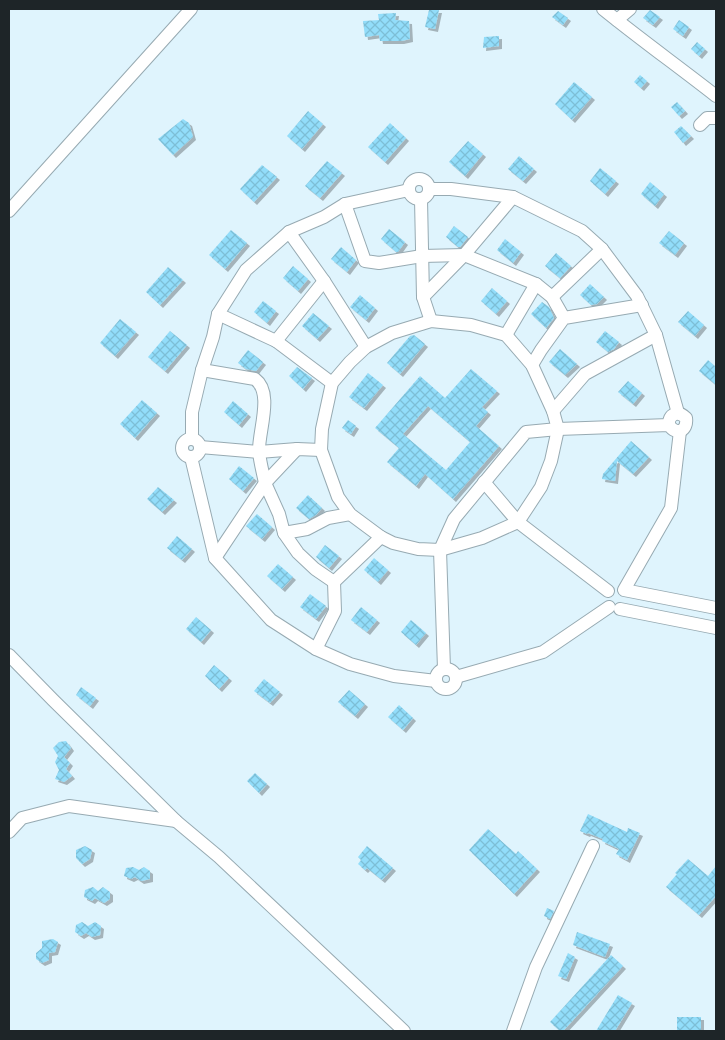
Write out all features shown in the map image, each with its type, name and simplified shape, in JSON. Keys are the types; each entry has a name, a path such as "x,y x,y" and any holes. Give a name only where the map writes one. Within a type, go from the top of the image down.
{"street":[{"path":"9,211 191,9"},
{"path":"603,9 716,96"},
{"path":"617,20 630,9"},
{"path":"700,125 707,118 716,118"},
{"path":"432,321 423,297 422,256 425,194 429,186 425,180 418,178 412,181 409,190 412,196 418,199 425,194 451,189 513,197 582,231 602,249 637,296 656,335 678,413 672,415 669,419 674,428 671,508 624,590"},
{"path":"409,190 345,204 324,217 289,232 246,270 218,314 192,412 199,452 191,457 215,558 271,620 316,649 350,664 394,676 436,681"},
{"path":"423,297 464,255 513,197"},
{"path":"345,204 365,261 379,263 422,256 464,255 536,284 552,296 564,318"},
{"path":"289,232 324,281 366,347"},
{"path":"552,296 602,249"},
{"path":"276,341 324,281"},
{"path":"506,335 536,284"},
{"path":"532,365 564,318 642,306"},
{"path":"218,314 276,341 332,382"},
{"path":"432,321 471,325 506,335 532,365 553,412 558,429 541,488 518,522 482,538 440,550 418,549 393,543 350,514 338,497 321,450 322,429 332,382 366,347 392,333 432,321"},
{"path":"553,412 585,374 656,335"},
{"path":"202,370 255,379 260,383 263,390 264,410 259,452 265,483 279,514 284,533 298,553 315,569 334,582"},
{"path":"444,669 440,550 454,519 526,432 558,429 674,428"},
{"path":"196,443 259,452 297,449 321,450"},
{"path":"215,558 265,483 297,449"},
{"path":"484,482 518,522 608,591"},
{"path":"284,533 307,529 328,518 350,514"},
{"path":"298,553 307,529"},
{"path":"316,649 335,611 334,582 381,536"},
{"path":"716,608 621,588 614,588 608,591 605,601 615,608 716,628"},
{"path":"456,677 543,652 615,608 626,604 627,597 624,590"},
{"path":"9,655 176,821 219,857 404,1031"},
{"path":"444,669 453,672 456,677 453,686 446,689 440,687 436,681 437,675 444,669"},
{"path":"9,832 22,818 69,806 176,821"},
{"path":"513,1031 536,967 593,846"}],"building":[{"path":"429,10 439,10 435,29 425,27"},
{"path":"650,10 660,17 653,25 643,18"},
{"path":"558,11 568,18 563,25 552,17"},
{"path":"396,13 395,20 409,21 410,39 380,41 379,35 365,37 363,21 379,20 378,14"},
{"path":"679,20 689,27 683,36 673,29"},
{"path":"499,36 499,46 483,48 484,37"},
{"path":"697,42 705,49 699,56 691,49"},
{"path":"640,75 647,81 641,88 634,82"},
{"path":"574,82 592,97 572,120 555,104"},
{"path":"677,102 685,111 679,116 671,107"},
{"path":"308,111 323,124 302,149 287,136"},
{"path":"183,119 189,123 193,137 173,155 158,139"},
{"path":"390,123 406,138 385,162 368,147"},
{"path":"681,126 691,136 683,143 674,132"},
{"path":"468,141 483,154 465,176 449,162"},
{"path":"519,156 534,169 523,181 508,169"},
{"path":"327,161 342,173 320,198 305,186"},
{"path":"262,165 277,177 254,202 240,189"},
{"path":"600,168 616,181 605,194 590,181"},
{"path":"650,182 664,194 655,206 641,194"},
{"path":"454,226 468,237 460,247 446,237"},
{"path":"389,229 405,242 398,252 381,239"},
{"path":"231,230 247,243 225,269 209,255"},
{"path":"669,231 684,243 675,255 659,243"},
{"path":"505,239 521,252 513,263 497,250"},
{"path":"341,247 356,260 347,272 331,259"},
{"path":"556,253 571,266 560,278 545,266"},
{"path":"293,266 308,279 298,291 283,278"},
{"path":"168,267 183,280 160,305 146,292"},
{"path":"590,284 604,297 597,304 591,305 580,295"},
{"path":"492,288 507,301 496,314 481,301"},
{"path":"360,295 375,308 366,320 350,307"},
{"path":"263,301 276,311 267,323 254,312"},
{"path":"542,302 549,307 554,318 546,328 531,314"},
{"path":"688,311 704,325 695,336 678,322"},
{"path":"313,313 329,326 317,339 302,326"},
{"path":"120,319 136,332 115,356 100,343"},
{"path":"170,331 187,345 165,371 148,357"},
{"path":"605,331 619,342 614,349 608,352 596,342"},
{"path":"414,335 425,344 400,374 387,363 410,336"},
{"path":"560,349 577,364 565,375 549,362"},
{"path":"248,350 263,362 256,371 246,369 238,363"},
{"path":"708,360 716,367 716,385 699,371"},
{"path":"297,367 312,378 303,389 289,376"},
{"path":"471,369 497,391 482,407 488,412 476,426 499,446 453,499 425,474 416,486 387,462 399,448 375,428 420,376 445,398","holes":["428,406 470,442 446,470 403,434"]},
{"path":"368,373 383,385 364,408 349,397"},
{"path":"628,381 642,393 633,404 618,392"},
{"path":"142,400 157,413 135,438 120,424"},
{"path":"233,401 248,414 239,425 224,412"},
{"path":"348,420 356,426 351,434 342,428"},
{"path":"631,441 649,457 633,474 617,461 615,481 602,479 603,474"},
{"path":"239,466 254,478 243,491 229,479"},
{"path":"158,487 174,500 162,512 147,499"},
{"path":"308,495 322,508 309,519 296,508"},
{"path":"257,514 272,527 262,539 246,526"},
{"path":"177,536 192,549 182,560 167,548"},
{"path":"325,545 339,556 329,568 316,557"},
{"path":"374,558 388,570 378,582 364,570"},
{"path":"278,564 293,577 282,589 267,576"},
{"path":"310,594 326,606 316,619 300,607"},
{"path":"361,607 377,620 367,632 351,620"},
{"path":"196,617 211,630 201,642 186,629"},
{"path":"411,620 426,633 416,645 401,632"},
{"path":"214,665 229,678 219,689 205,676"},
{"path":"264,679 280,692 270,703 254,691"},
{"path":"81,687 96,698 90,706 76,695"},
{"path":"349,690 365,704 355,716 338,702"},
{"path":"399,705 413,718 403,730 388,717"},
{"path":"66,741 71,748 64,757 70,763 66,769 72,776 64,782 55,779 59,770 55,762 58,756 53,748 59,742"},
{"path":"255,773 267,784 259,793 247,781"},
{"path":"588,814 627,832 628,828 640,833 627,860 616,854 619,849 602,841 603,839 580,831"},
{"path":"488,829 516,854 518,851 537,869 514,894 469,850"},
{"path":"85,846 92,850 90,859 82,864 76,858 76,850"},
{"path":"367,846 393,868 382,880 367,868 365,870 358,864 361,860 358,857"},
{"path":"688,859 708,876 716,866 716,896 699,915 666,887 677,874 675,873"},
{"path":"133,867 139,870 144,867 150,871 150,879 141,881 135,877 131,879 124,876 126,868"},
{"path":"93,887 98,891 103,887 110,892 110,899 104,903 95,898 92,901 84,897 85,890"},
{"path":"547,908 554,911 550,919 544,916"},
{"path":"82,922 88,926 95,922 101,926 100,935 92,937 86,933 81,936 75,932 76,925"},
{"path":"577,932 610,944 605,957 573,945"},
{"path":"53,939 58,942 55,952 49,953 49,960 42,963 36,959 36,953 42,948 42,941"},
{"path":"568,953 575,957 566,979 558,976"},
{"path":"611,955 623,966 563,1031 560,1031 550,1022"},
{"path":"618,995 632,1003 615,1031 596,1031"},
{"path":"677,1017 701,1017 701,1031 677,1031"}]}
